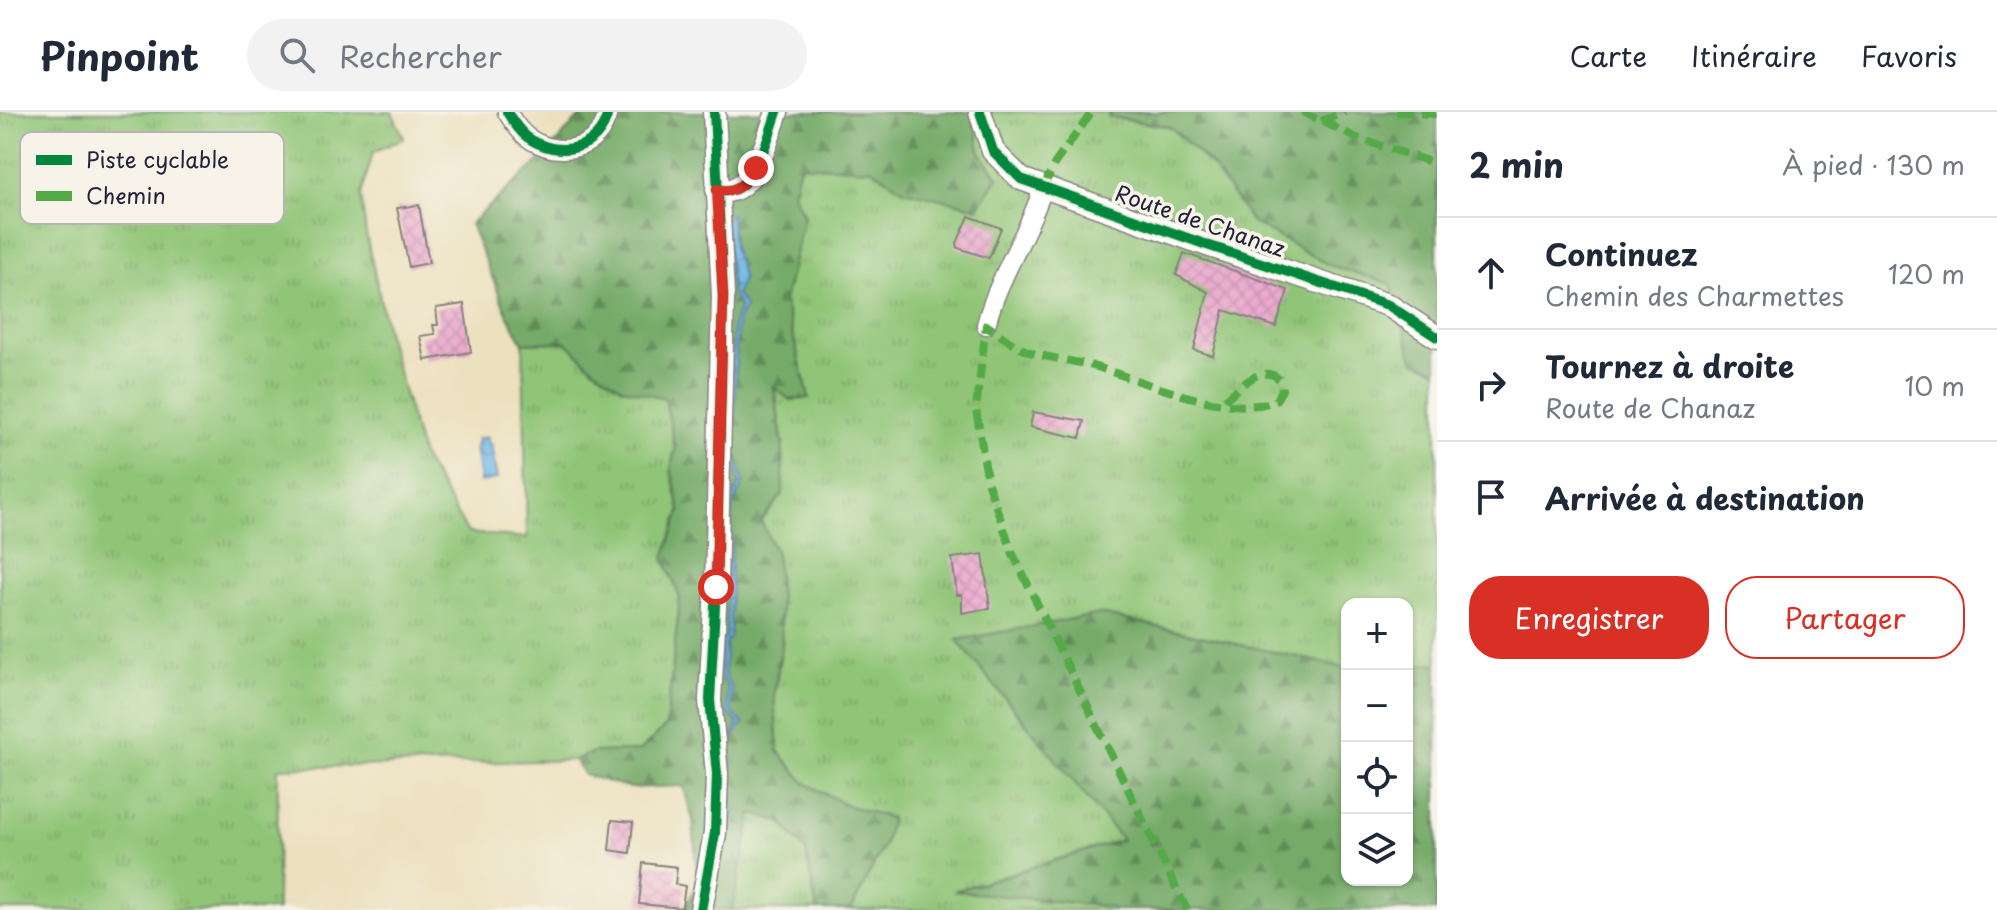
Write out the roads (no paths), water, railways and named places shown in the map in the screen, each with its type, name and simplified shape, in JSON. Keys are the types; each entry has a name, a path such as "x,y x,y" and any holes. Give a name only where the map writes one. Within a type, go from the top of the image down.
{"street":[{"path":"507,112 525,136 539,144 571,148 589,144 601,132 608,112"},
{"path":"701,910 715,833 717,774 710,700 725,190 714,112"},
{"path":"725,190 743,186 756,168 777,112"},
{"name":"Route de Chanaz","path":"980,112 993,151 1021,179 1388,305 1437,337"},
{"path":"986,325 991,304 1043,188"}],"water":[{"path":"731,214 733,246 743,278 736,294 745,306 737,323 734,454 744,482 732,507 730,638 726,642 724,674 732,688 731,711 743,723 735,734 730,752 735,821 722,849 718,847 728,816 728,757 738,723 727,712 728,688 720,675 722,639 726,637 729,506 740,482 730,454 733,322 740,307 732,294 725,219"},
{"path":"487,437 497,479 480,482 475,446 478,445 477,439"}]}
